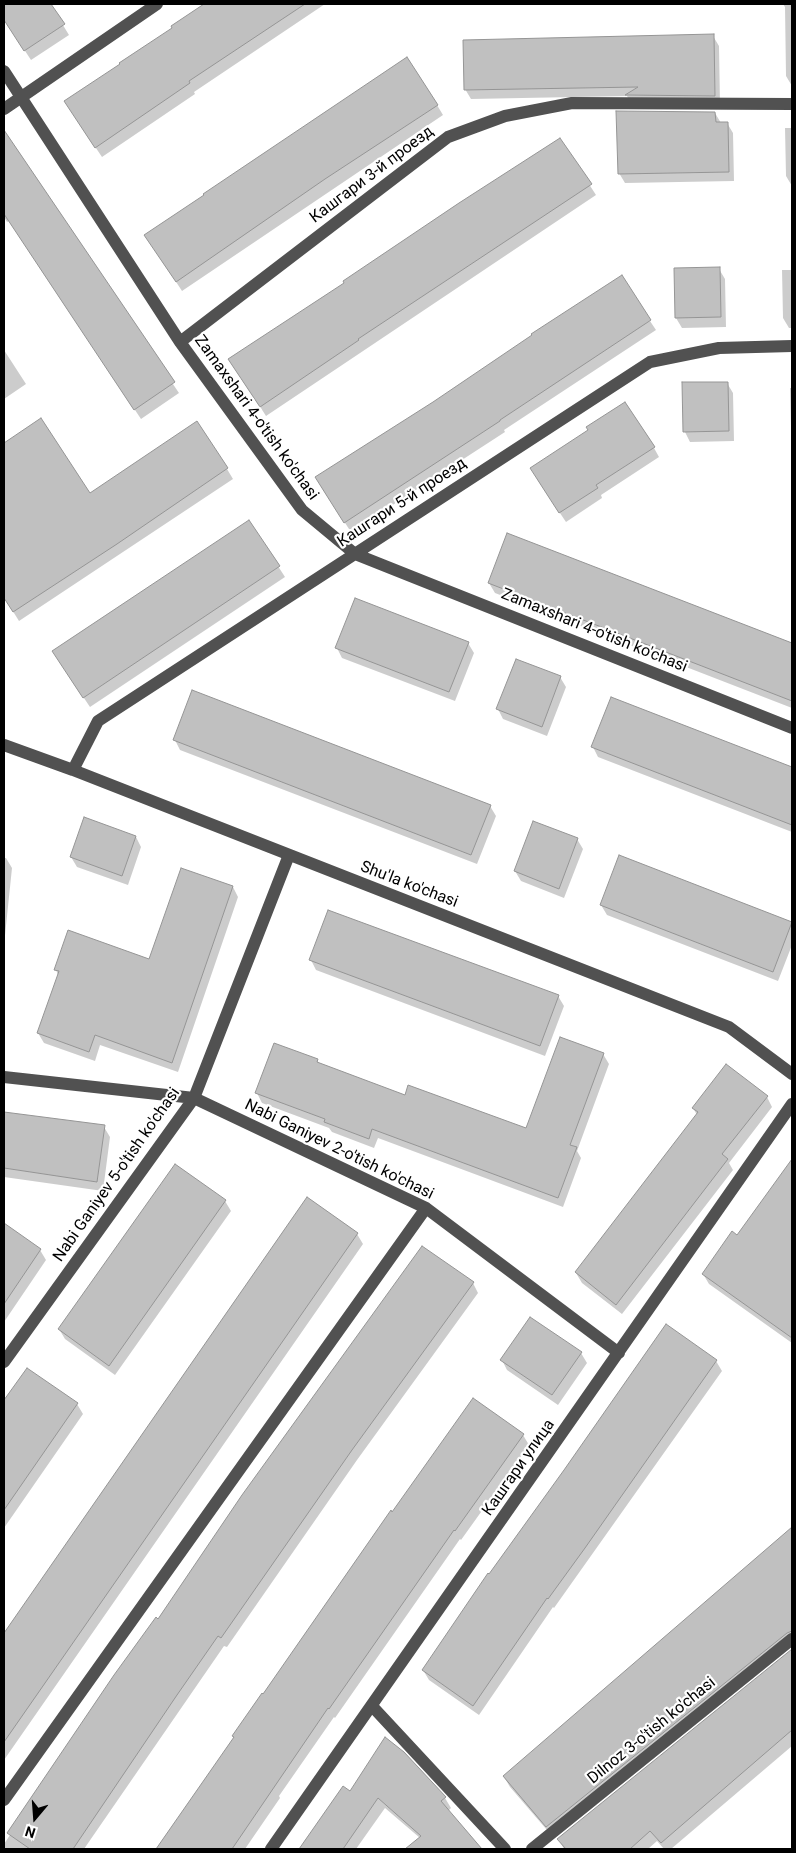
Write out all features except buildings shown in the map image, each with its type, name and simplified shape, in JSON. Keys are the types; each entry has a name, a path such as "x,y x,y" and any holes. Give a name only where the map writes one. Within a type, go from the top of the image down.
{"street":[{"path":"4,109 157,4"},
{"name":"Zamaxshari 4-o'tish ko'chasi","path":"4,71 180,342 302,510 355,554 792,728"},
{"name":"Кашгари 3-й проезд","path":"180,342 448,137 505,116 572,103 792,104"},
{"name":"Кашгари 5-й проезд","path":"73,770 98,721 650,362 720,348 792,346"},
{"name":"Shu'la ko'chasi","path":"4,745 73,770 730,1028 792,1074"},
{"name":"Nabi Ganiyev 5-o'tish ko'chasi","path":"4,1362 194,1098 289,855"},
{"name":"Nabi Ganiyev 2-o'tish ko'chasi","path":"4,1077 194,1098 426,1208 619,1353"},
{"name":"Кашгари улица","path":"271,1849 792,1104"},
{"path":"4,1800 426,1208"},
{"name":"Dilnoz 3-o'tish ko'chasi","path":"532,1849 792,1639"},
{"path":"372,1706 505,1849"}]}
